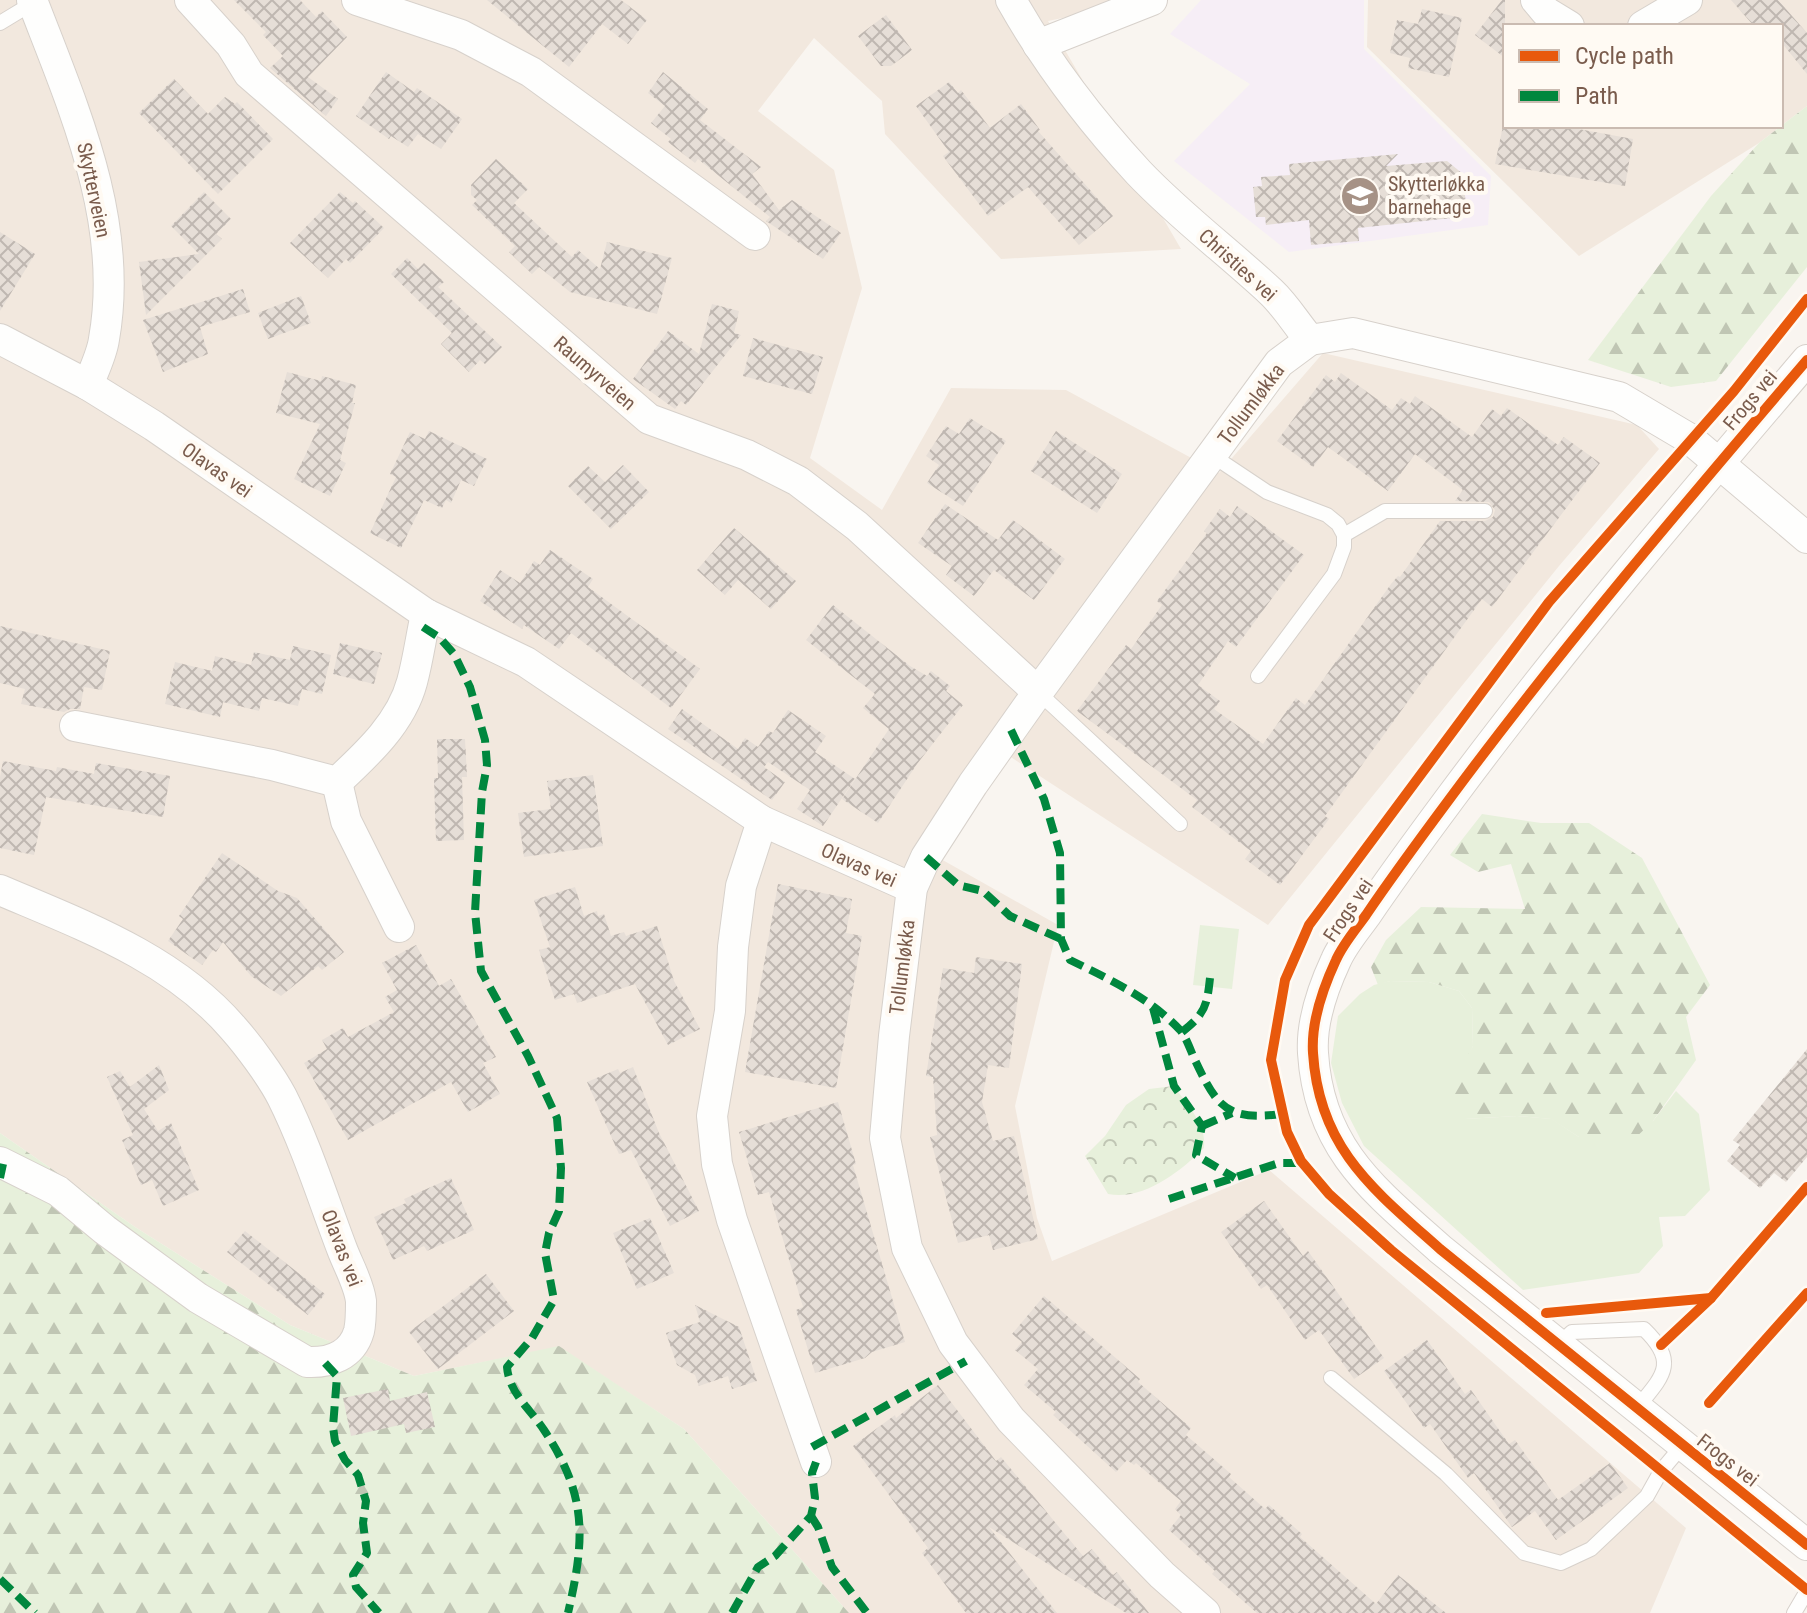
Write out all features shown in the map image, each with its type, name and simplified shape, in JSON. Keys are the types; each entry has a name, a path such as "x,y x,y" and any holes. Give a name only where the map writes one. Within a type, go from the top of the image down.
{"street":[{"name":"Raumyrveien","path":"190,0 231,45 249,74 649,419 747,455 798,481 857,526 1038,692"},
{"path":"357,0 461,35 531,72 755,235"},
{"name":"Christies vei","path":"1011,0 1068,88 1139,172 1274,294 1310,340"},
{"path":"1038,45 1152,0"},
{"path":"1536,0 1546,12 1566,24"},
{"path":"1646,24 1687,0"},
{"name":"Skytterveien","path":"33,2 87,148 101,207 111,281 104,342 88,385"},
{"path":"1310,340 1353,333 1619,397 1690,439 1807,538"},
{"name":"Olavas vei","path":"0,339 88,385 154,426 426,614 526,662 762,821 912,888"},
{"name":"Tollumløkka","path":"1205,1613 1162,1575 1011,1420 953,1343 907,1248 885,1138 912,888 926,857 1038,692 1279,363 1310,340"},
{"name":"Frogs vei","path":"1807,360 1517,708 1398,868 1337,957 1319,1000 1312,1050 1319,1100 1336,1140 1386,1201 1440,1249 1807,1545"},
{"path":"337,782 394,722 412,684 426,614"},
{"path":"75,726 272,765 337,782"},
{"path":"337,782 346,821 399,927"},
{"path":"762,821 741,886 733,947 730,1011 712,1116 717,1164 732,1220 816,1462"},
{"name":"Olavas vei","path":"0,890 84,926 152,961 196,993 233,1028 281,1096 314,1174 361,1299 359,1332 337,1359 325,1363 307,1362 198,1298 105,1230 58,1191 0,1162"}],"lane":[{"path":"0,23 33,2"},
{"path":"1213,456 1267,492 1327,515 1344,535 1344,547 1334,574 1258,676"},
{"path":"1344,535 1385,511 1485,511"},
{"path":"1038,692 1180,824"},
{"path":"1559,1344 1572,1332 1644,1329 1661,1345 1665,1362 1657,1382 1636,1409"},
{"path":"1331,1378 1446,1474 1524,1553 1561,1563 1591,1549 1647,1496 1661,1471 1682,1446"},
{"path":"1794,1613 1807,1591"}],"shaded area":[{"path":"0,0 1148,0 1048,21 1181,249 1001,259 885,134 882,101 814,38 758,111 834,170 862,288 810,458 882,510 951,388 1066,390 1219,473 1323,353 1637,425 1659,449 1559,566 1268,925 1006,754 932,854 1058,925 1015,1106 1037,1218 1052,1261 1269,1170 1686,1528 1650,1613 849,1613 684,1429 559,1347 414,1376 290,1325 135,1227 0,1133"},
{"path":"1201,0 1364,0 1364,49 1491,176 1488,225 1289,252 1174,161 1250,84 1170,34"},
{"path":"1368,0 1807,0 1807,106 1783,124 1783,24 1503,24 1503,128 1778,128 1579,256 1367,47"}],"green space":[{"path":"1807,106 1807,267 1716,381 1671,387 1588,360 1711,196 1759,143 1778,128 1783,128 1783,124"},
{"path":"1482,814 1541,823 1589,823 1642,858 1710,985 1686,1017 1696,1060 1653,1121 1630,1143 1579,1137 1551,1119 1517,1116 1465,1119 1450,1113 1447,1094 1473,1046 1472,1008 1459,991 1429,982 1390,981 1378,985 1371,967 1386,940 1421,907 1525,909 1511,864 1478,872 1450,855"},
{"path":"1200,925 1239,929 1232,989 1193,985"},
{"path":"1390,981 1429,982 1459,991 1472,1008 1473,1046 1463,1069 1465,1119 1517,1116 1552,1119 1579,1137 1653,1121 1676,1091 1699,1114 1710,1190 1685,1216 1659,1217 1663,1246 1639,1273 1523,1290 1364,1146 1342,1103 1331,1063 1338,1016 1360,994 1374,985"},
{"path":"1174,1086 1199,1123 1204,1148 1160,1183 1134,1193 1108,1194 1085,1156 1105,1136 1126,1105 1149,1089"},
{"path":"0,1133 135,1227 290,1325 414,1376 559,1346 684,1429 849,1613 0,1613"}],"building":[{"path":"234,0 300,0 316,17 322,11 347,37 308,77 338,99 326,116 270,68 283,56 263,35 266,32"},
{"path":"487,0 621,0 647,20 628,44 602,24 569,67"},
{"path":"1502,0 1505,0 1503,56 1475,35"},
{"path":"1731,0 1778,0 1807,33 1807,74 1783,44 1783,24 1752,24"},
{"path":"1422,9 1462,18 1449,77 1408,68 1410,58 1390,53 1397,20 1418,24"},
{"path":"886,15 912,50 891,66 881,66 858,36"},
{"path":"386,72 414,92 417,88 462,119 441,149 418,134 408,147 391,136 389,139 356,116"},
{"path":"663,72 708,109 700,120 761,167 752,174 779,210 792,200 841,233 823,259 766,221 770,217 698,159 695,163 668,142 671,139 651,123 665,106 648,93"},
{"path":"174,79 208,114 225,97 235,104 237,102 273,139 218,194 139,113"},
{"path":"949,82 958,93 961,90 990,128 1021,104 1038,131 1113,216 1079,245 1028,187 988,216 943,156 949,152 916,106"},
{"path":"1503,126 1573,128 1633,139 1625,186 1495,164"},
{"path":"1398,154 1386,166 1447,161 1463,174 1466,206 1451,207 1452,218 1358,228 1359,241 1311,245 1309,220 1266,225 1265,217 1256,217 1253,187 1262,186 1261,177 1290,175 1289,164"},
{"path":"496,159 528,189 514,203 572,257 578,250 600,269 607,242 672,258 657,314 570,292 539,267 532,274 509,252 515,246 472,205 477,200 471,195 471,185"},
{"path":"204,192 231,219 216,234 222,239 146,315 139,262 199,254 171,226"},
{"path":"340,192 353,203 355,201 384,228 350,263 346,259 328,278 290,243"},
{"path":"0,232 35,254 0,311"},
{"path":"407,258 418,269 424,263 444,282 438,287 502,347 485,364 480,360 469,372 441,344 452,333 391,274"},
{"path":"243,289 250,312 200,327 208,354 163,372 143,320"},
{"path":"301,296 311,323 268,339 258,313"},
{"path":"712,304 739,311 734,333 741,335 686,405 681,401 675,409 633,379 668,331 699,354"},
{"path":"753,338 823,357 812,394 743,376"},
{"path":"287,372 321,381 322,376 356,385 352,403 355,403 340,460 346,463 330,496 294,479 320,424 276,413"},
{"path":"1341,373 1392,410 1401,398 1410,404 1415,396 1472,437 1492,409 1501,416 1507,408 1558,445 1564,437 1600,463 1492,607 1482,599 1325,816 1329,819 1280,885 1245,859 1251,851 1192,807 1197,800 1077,711 1126,645 1131,649 1162,605 1157,601 1207,533 1204,531 1220,509 1230,517 1237,506 1304,555 1236,647 1228,641 1198,685 1220,701 1214,709 1263,744 1296,698 1305,705 1440,521 1485,521 1493,517 1495,510 1489,502 1455,501 1463,490 1415,454 1388,491 1328,447 1313,467 1277,441 1326,375 1335,382"},
{"path":"970,418 1006,441 963,506 927,483 939,465 926,456 946,426 959,434"},
{"path":"429,431 487,459 474,486 461,480 451,503 446,500 442,508 424,500 401,548 370,533 396,477 390,474 410,432 425,439"},
{"path":"1056,431 1122,474 1097,513 1031,471"},
{"path":"623,465 649,492 611,529 568,486 588,466 605,482"},
{"path":"945,504 998,540 1013,520 1065,559 1034,600 994,570 974,596 946,575 952,566 918,543"},
{"path":"734,528 796,581 771,609 738,580 725,595 697,570"},
{"path":"550,550 593,579 588,587 700,669 671,708 571,633 559,649 480,601 500,570 520,583 534,561 540,565"},
{"path":"833,605 910,666 927,676 931,671 950,686 946,691 963,705 917,764 878,823 842,799 889,729 863,708 875,694 806,640"},
{"path":"0,626 110,651 102,690 84,687 80,709 64,712 21,704 25,689 0,683"},
{"path":"340,643 382,653 374,684 333,674"},
{"path":"293,646 331,655 322,694 302,689 298,706 262,698 259,711 223,702 220,717 165,704 175,662 212,671 215,656 251,665 254,652 290,660"},
{"path":"682,709 738,749 745,738 758,747 769,731 773,733 788,710 826,736 815,752 855,779 823,826 797,809 810,790 768,762 764,767 785,782 772,800 668,729"},
{"path":"437,739 465,739 467,777 462,777 464,840 436,841 434,778 438,778"},
{"path":"3,761 56,771 57,767 94,774 96,763 170,776 163,817 46,797 34,855 0,848 0,777"},
{"path":"593,775 603,846 524,857 518,813 551,809 547,781"},
{"path":"222,853 278,891 297,898 344,952 322,970 318,966 281,996 251,976 223,942 202,965 168,941 183,919 179,916"},
{"path":"778,884 852,899 846,933 862,936 836,1088 745,1072"},
{"path":"575,887 584,916 597,911 598,916 604,914 611,936 624,932 626,936 657,926 674,981 700,1029 668,1045 635,984 577,1003 574,994 555,1000 539,950 550,947 534,900"},
{"path":"416,945 439,986 451,979 496,1057 483,1063 500,1094 468,1112 451,1082 348,1140 304,1063 327,1049 322,1040 343,1028 348,1037 394,1012 385,997 397,990 382,963"},
{"path":"976,957 1022,964 1009,1068 988,1065 982,1102 993,1141 1014,1136 1038,1239 993,1250 989,1235 958,1243 930,1137 937,1135 933,1077 926,1076 943,968 974,973"},
{"path":"1807,1049 1807,1157 1786,1182 1774,1173 1760,1188 1727,1161 1740,1145 1733,1140"},
{"path":"159,1065 169,1090 144,1109 158,1131 171,1123 199,1190 163,1206 152,1180 141,1185 122,1140 133,1135 107,1077 120,1071 130,1087"},
{"path":"633,1067 659,1133 699,1211 670,1226 631,1150 619,1154 587,1082 618,1069 620,1073"},
{"path":"838,1102 856,1164 853,1165 905,1342 815,1373 796,1310 803,1307 769,1192 758,1195 739,1132"},
{"path":"451,1178 474,1230 427,1251 424,1246 393,1260 374,1217 406,1203 404,1199"},
{"path":"1264,1201 1303,1256 1308,1251 1384,1358 1354,1379 1319,1330 1305,1340 1267,1285 1261,1289 1221,1232"},
{"path":"650,1218 674,1273 637,1289 613,1233"},
{"path":"245,1231 325,1294 308,1315 227,1252"},
{"path":"486,1274 514,1311 438,1369 409,1332"},
{"path":"1044,1296 1191,1428 1186,1435 1231,1474 1229,1477 1265,1509 1269,1505 1302,1534 1300,1537 1376,1604 1398,1575 1446,1613 1257,1613 1212,1574 1215,1571 1169,1530 1181,1515 1175,1509 1181,1501 1136,1463 1134,1465 1127,1460 1116,1472 1024,1385 1038,1369 1015,1350 1022,1342 1012,1334"},
{"path":"695,1305 739,1327 757,1381 732,1389 728,1376 699,1386 695,1375 677,1365 666,1333 700,1322"},
{"path":"1427,1340 1465,1394 1471,1390 1509,1444 1515,1440 1558,1500 1610,1463 1628,1488 1556,1540 1535,1511 1512,1527 1474,1473 1468,1478 1430,1424 1424,1428 1384,1371"},
{"path":"938,1385 996,1461 1001,1457 1083,1556 1092,1549 1113,1575 1117,1572 1149,1613 1126,1613 989,1527 1057,1613 966,1613 922,1553 928,1548 853,1446"},
{"path":"388,1389 390,1401 427,1392 435,1427 406,1433 404,1424 351,1436 343,1398"}],"marked path":[{"path":"423,627 440,638 454,654 470,687 485,740 487,765 482,792 475,912 481,971 528,1056 557,1118 561,1168 559,1211 549,1233 545,1253 554,1300 532,1338 507,1367 516,1393 558,1454 575,1497 579,1518 578,1562 568,1613"},
{"path":"1011,730 1044,799 1060,853 1061,939 1070,960 1128,990 1168,1019 1182,1033 1202,1075 1226,1107 1248,1115 1282,1114"},
{"path":"926,857 958,885 983,891 1010,916 1061,939"},
{"path":"1182,1032 1204,1009 1210,978"},
{"path":"1153,1008 1174,1086 1202,1126 1196,1155 1235,1178"},
{"path":"1202,1126 1232,1113"},
{"path":"1169,1199 1279,1163 1303,1163"},
{"path":"0,1178 3,1164"},
{"path":"812,1447 966,1361"},
{"path":"325,1363 337,1376 333,1427 335,1441 358,1475 366,1501 363,1523 367,1553 353,1575 356,1587 379,1613"},
{"path":"732,1613 758,1567 775,1556 811,1516 815,1498 812,1473 816,1462"},
{"path":"811,1516 832,1567 867,1613"},
{"path":"0,1579 35,1613"}],"cycle path":[{"path":"1807,299 1734,391 1549,602 1309,925 1285,980 1271,1060 1287,1132 1301,1161 1329,1194 1391,1250 1807,1590"},
{"path":"1807,360 1581,630 1493,741 1408,856 1339,954 1319,1005 1313,1041 1317,1087 1326,1116 1338,1142 1372,1186 1440,1249 1807,1545"},
{"path":"1661,1345 1711,1298 1807,1187"},
{"path":"1709,1403 1807,1293"},
{"path":"1546,1313 1711,1298"}],"place":[{"name":"Skytterløkka barnehage","path":"1360,196"}]}
